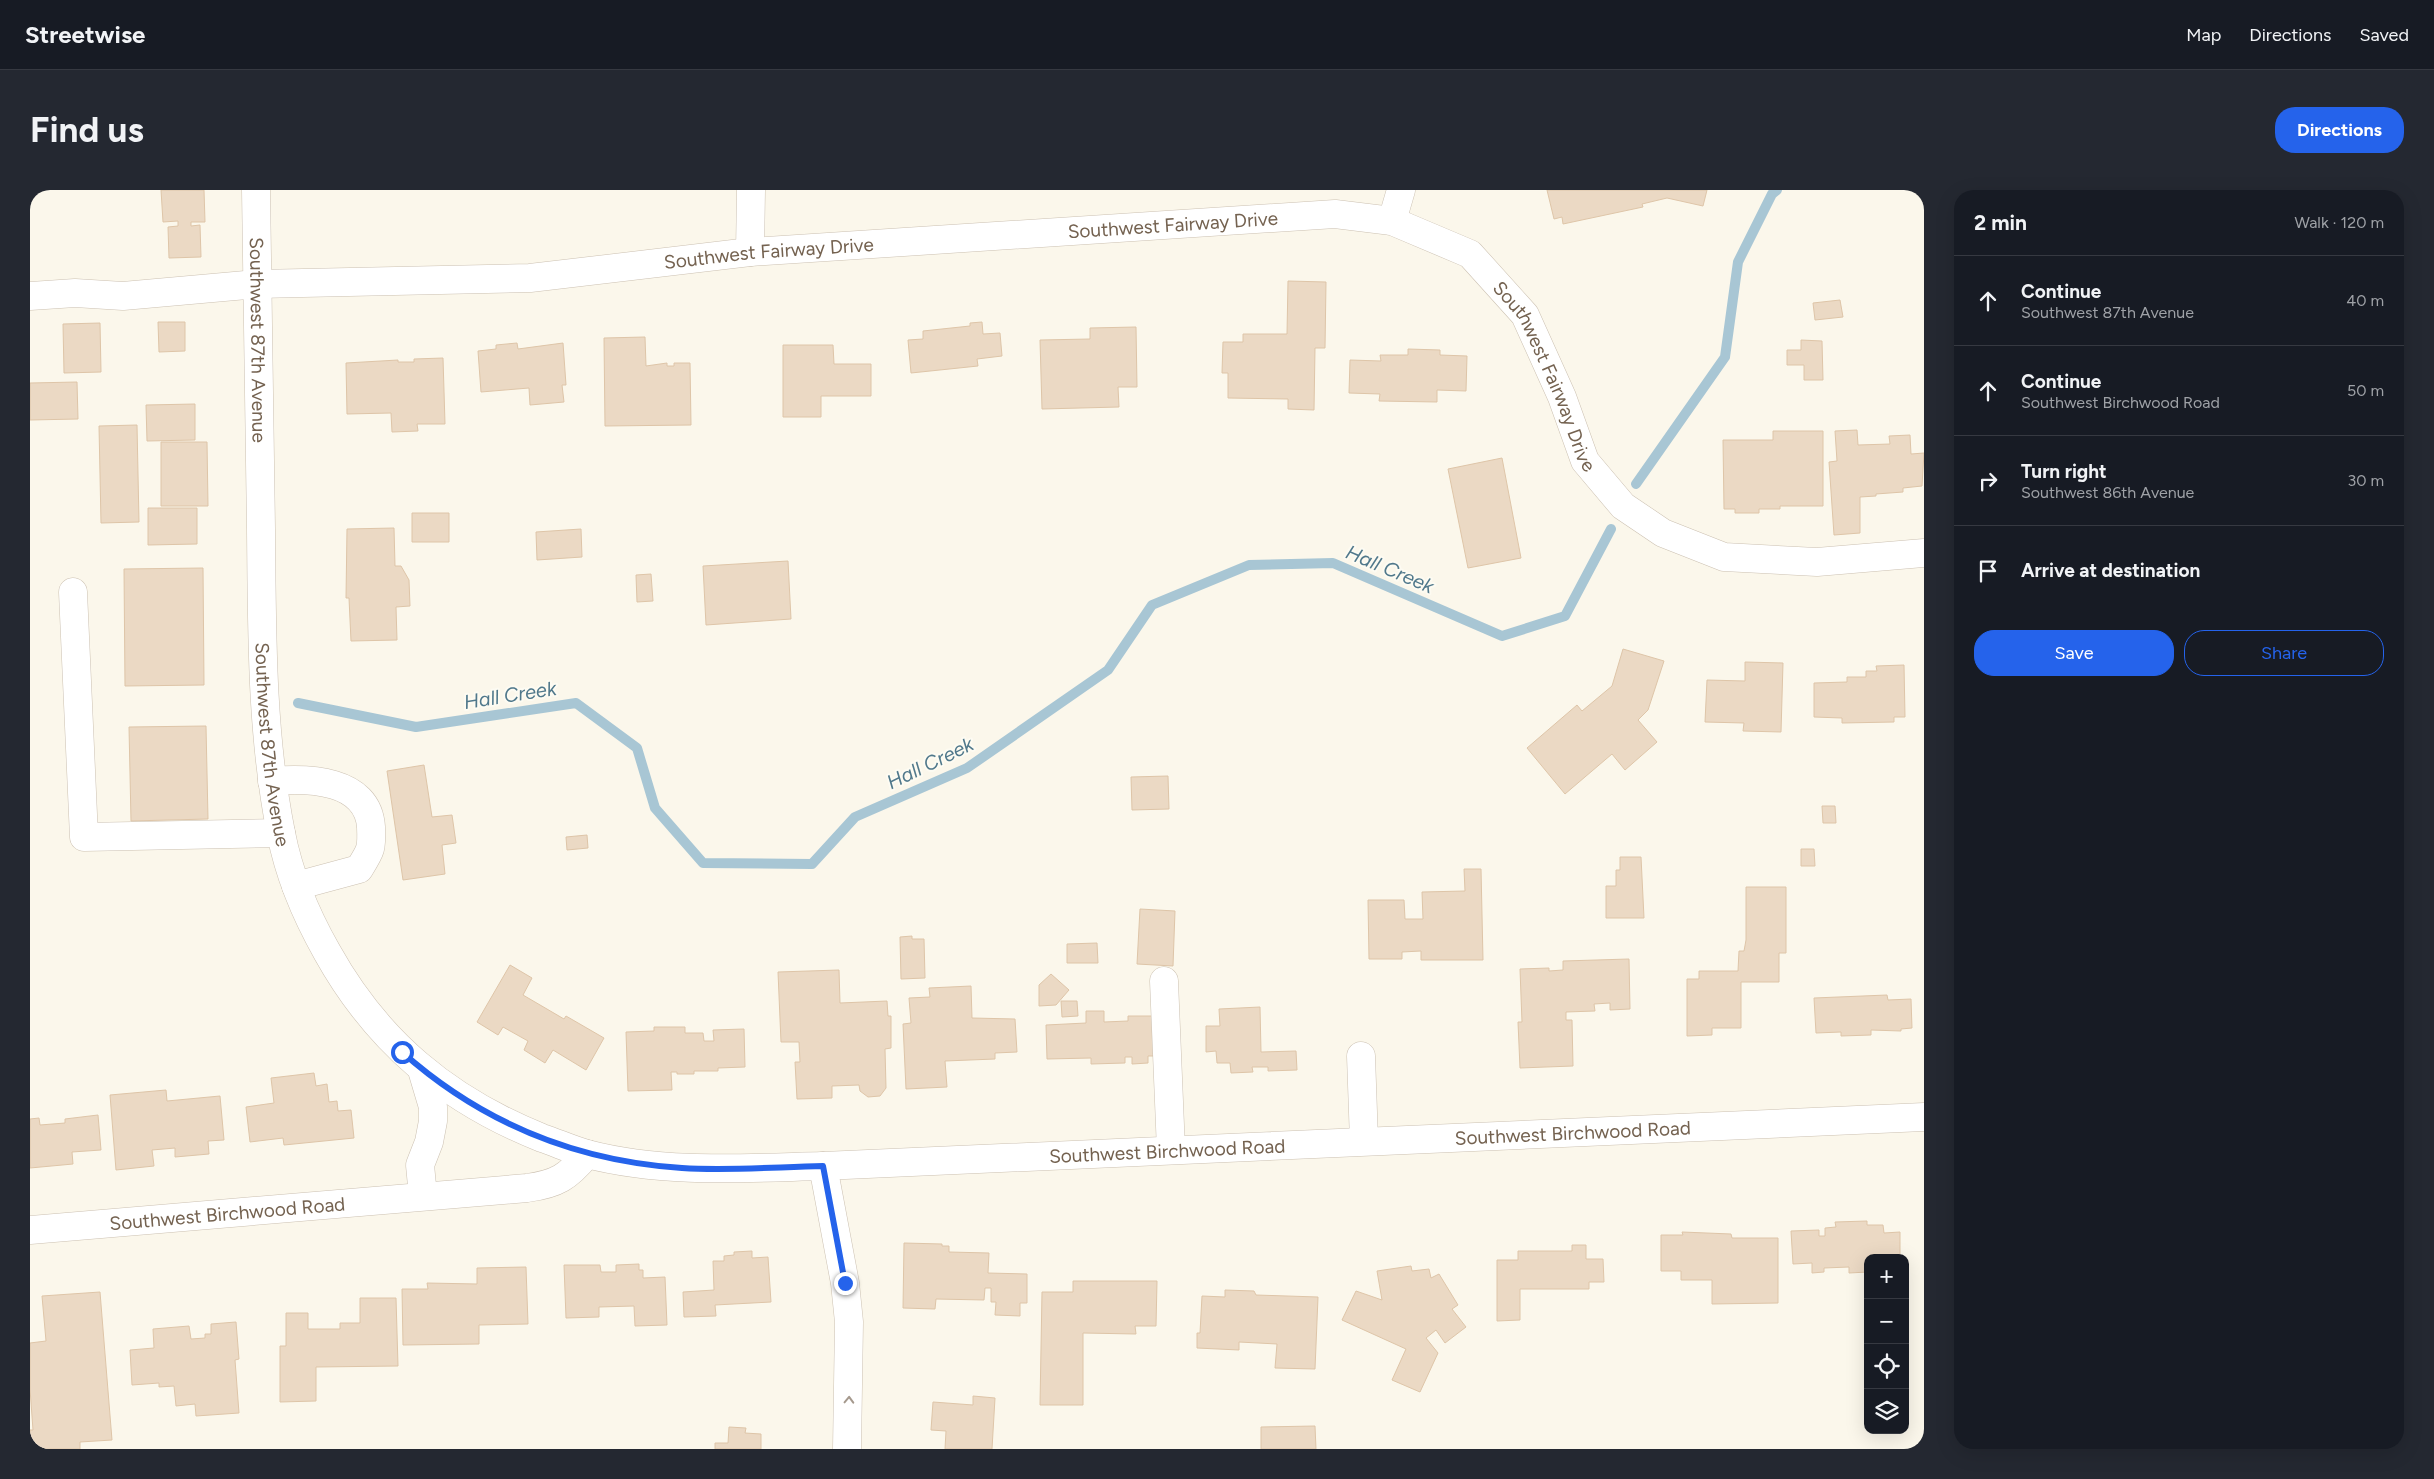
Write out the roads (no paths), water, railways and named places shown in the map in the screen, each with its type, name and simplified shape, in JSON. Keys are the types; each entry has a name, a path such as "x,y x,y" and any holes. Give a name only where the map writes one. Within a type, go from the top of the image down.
{"street":[{"name":"Southwest 87th Avenue","path":"256,190 264,694 272,781 281,833 296,886 307,915 354,997 384,1034 422,1070 493,1117 587,1154"},
{"path":"750,252 751,190"},
{"path":"1392,221 1401,190"},
{"name":"Southwest Fairway Drive","path":"30,296 75,293 123,296 258,284 530,278 750,252 1335,214 1392,221 1470,254 1526,315 1562,397 1585,460 1623,506 1663,533 1724,557 1817,562 1924,553"},
{"path":"73,592 84,837 281,833"},
{"path":"272,781 300,778 328,782 358,796 370,818 372,849 359,869 296,886"},
{"path":"1164,982 1171,1150"},
{"path":"1361,1056 1364,1141"},
{"path":"422,1070 433,1107 433,1121 429,1142 420,1165 423,1196"},
{"name":"Southwest Birchwood Road","path":"30,1230 546,1185 572,1173 587,1154 682,1168 823,1166 1924,1117"},
{"path":"823,1166 845,1283 849,1322 847,1449"}],"waterway":[{"name":"Hall Creek","path":"1636,484 1725,357 1738,262 1772,194 1777,190"},
{"name":"Hall Creek","path":"298,703 416,727 576,703 637,748 655,808 703,863 812,864 855,817 967,768 1108,670 1152,605 1249,565 1333,563 1502,636 1565,616 1611,529"}]}
